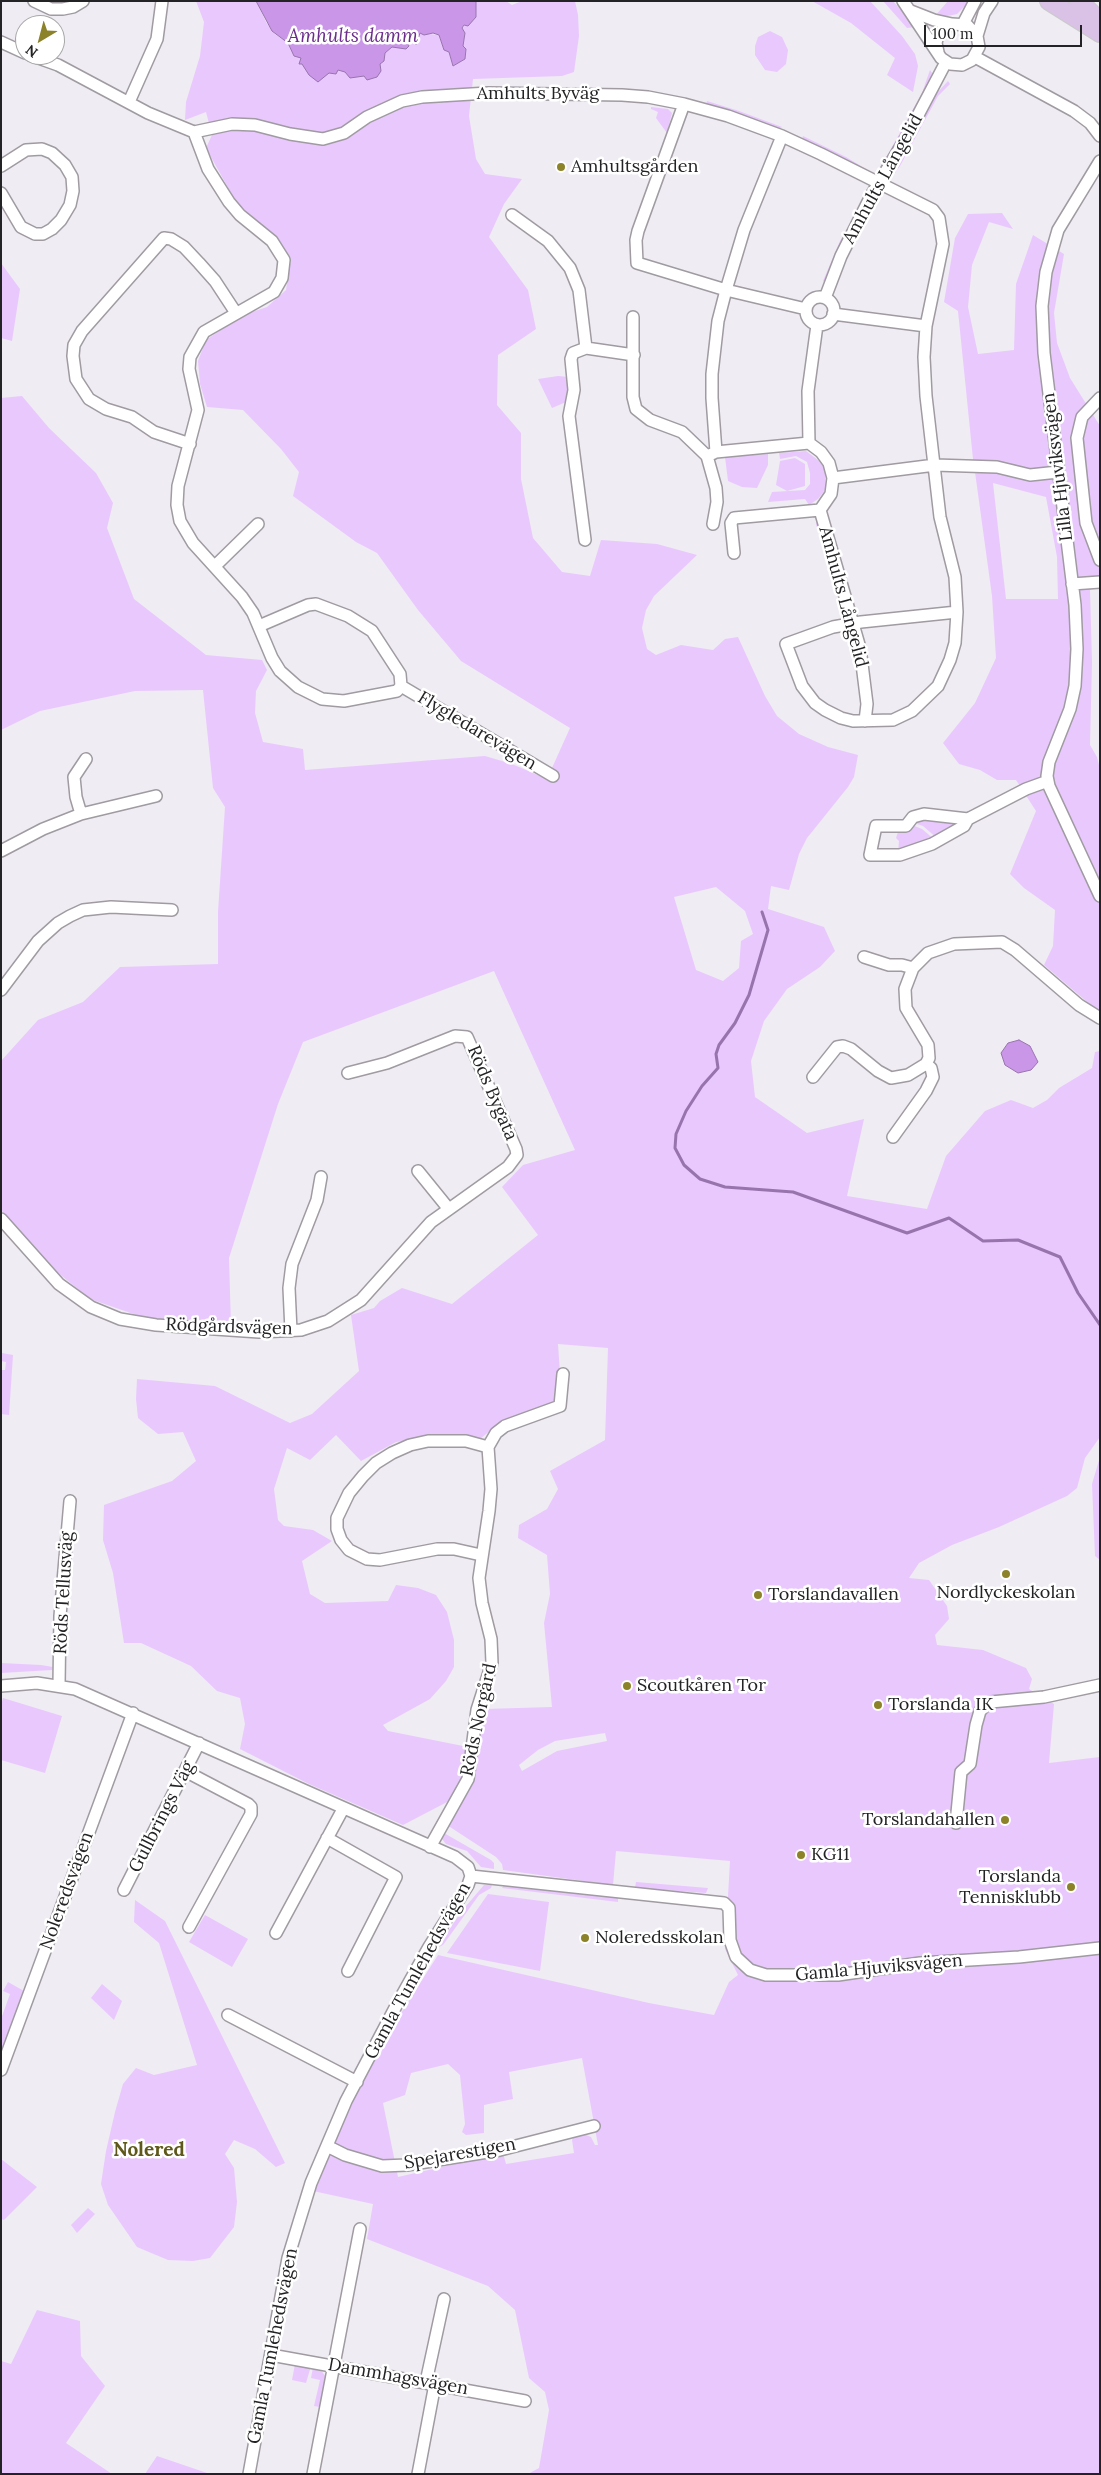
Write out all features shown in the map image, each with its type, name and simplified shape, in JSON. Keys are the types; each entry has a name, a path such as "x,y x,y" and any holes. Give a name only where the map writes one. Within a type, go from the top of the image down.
{"main road":[{"path":"1049,1 1100,33"},
{"path":"1079,1 1100,22"}],"street":[{"path":"34,1 51,8 63,9 73,7 83,1"},
{"path":"129,102 149,60 156,39 162,1"},
{"path":"903,1 946,62 962,65 975,57 979,46 977,36 971,28 934,20 911,11"},
{"path":"938,52 936,43 938,35 944,28 957,24 975,1"},
{"path":"977,36 984,13 992,1"},
{"path":"1,42 15,48"},
{"path":"975,57 1074,111 1090,122 1100,136"},
{"name":"Amhults Långelid","path":"825,298 841,256 878,184 906,138 946,62"},
{"path":"55,65 82,76 164,120 194,132"},
{"name":"Amhults Byväg","path":"194,132 232,124 256,125 290,134 323,139 344,133 367,117 402,101 422,97 488,93 648,97 684,104 728,116 782,136 933,210 939,218 942,250 926,326 924,357 940,517 955,578 958,612 955,643 944,675 938,686 921,704 907,715 893,720 870,722 841,718 816,704 802,686 786,644 833,628 857,623"},
{"path":"684,104 638,231 636,240 637,263 726,290 806,309"},
{"name":"Flygledarevägen","path":"194,132 208,170 229,202 240,215 272,242 284,260 282,278 274,292 260,302 236,313 204,332 190,357 189,369 198,410 178,486 177,505 186,533 242,597 259,626 272,658 280,671 298,687 316,696 342,701 359,700 396,691 401,686 400,674 372,631 348,616 316,604 308,605 259,626"},
{"path":"713,524 717,495 711,454 712,374 718,321 750,214 782,136"},
{"path":"1,166 26,150 42,150 52,153 65,164 72,177 73,191 70,205 61,220 52,229 43,234 35,234 22,228 1,193"},
{"name":"Lilla Hjuviksvägen","path":"1048,781 1047,767 1068,718 1075,686 1078,649 1044,352 1043,290 1050,255 1058,230 1100,161"},
{"path":"512,215 548,241 570,268 579,290 586,348"},
{"path":"190,444 154,432 132,417 106,409 89,399 76,379 73,356 74,345 82,330 164,238 171,239 184,247 215,281 236,313"},
{"path":"814,298 825,298 832,304 833,314 828,322 817,324 808,319 806,309 814,298"},
{"path":"833,314 926,326"},
{"path":"633,317 633,397 636,410 650,420 682,432 711,454 809,443 822,452 829,463 833,478 935,465 997,466 1030,475 1058,472"},
{"path":"809,443 808,391 817,324"},
{"path":"585,540 568,416 574,390 571,358 573,353 586,348 634,355"},
{"path":"1100,398 1082,417 1077,438 1086,523 1100,560"},
{"name":"Amhults Långelid","path":"833,478 831,494 820,510 857,623 870,722"},
{"path":"734,553 731,523 734,518 820,510"},
{"path":"215,566 258,524"},
{"path":"1072,584 1100,582"},
{"path":"857,623 958,612"},
{"name":"Flygledarevägen","path":"401,686 553,776"},
{"path":"81,814 76,797 74,777 86,758"},
{"path":"968,819 924,814 913,817 906,826 876,826 870,855 900,855 932,844 964,826 968,819 1026,789 1048,781 1100,896"},
{"path":"1,851 43,829 81,814 156,796"},
{"path":"1,990 38,941 58,923 70,916 83,910 111,907 172,910"},
{"path":"813,1076 837,1047 843,1046 851,1048 891,1078 908,1075 926,1064 929,1058 928,1045 906,1008 905,989 913,968 928,953 937,948 954,944 1002,942 1026,959 1079,1005 1100,1018"},
{"path":"864,956 888,965 902,965 913,968"},
{"name":"Röds Bygata","path":"348,1073 409,1055 454,1036 467,1037 516,1149 516,1156"},
{"path":"892,1137 926,1091 933,1078 931,1068 926,1064"},
{"name":"Rödgårdsvägen","path":"1,1219 59,1284 91,1307 120,1319 166,1326 259,1332 291,1331 310,1328 347,1311 378,1282 418,1234 448,1208 508,1167 516,1156"},
{"path":"418,1170 448,1208"},
{"path":"291,1331 289,1288 292,1264 317,1200 321,1178"},
{"path":"481,1555 454,1549 436,1550 380,1560 367,1559 357,1556 341,1540 337,1529 337,1518 342,1504 363,1476 376,1463 410,1445 428,1441 466,1441 488,1446 496,1433 505,1426 560,1406 563,1374"},
{"name":"Röds Norgård","path":"430,1847 468,1779 477,1710 492,1663 491,1639 480,1594 481,1555 491,1489 488,1446"},
{"name":"Röds Tellusväg","path":"59,1685 60,1616 70,1501"},
{"name":"Gamla Tumlehedsvägen","path":"1,1686 37,1683 75,1688 466,1864 470,1876 468,1886 429,1947 357,2082 327,2146 302,2210 288,2258 249,2474"},
{"path":"956,1823 961,1772 970,1764 976,1725 980,1711 984,1707 991,1702 1044,1697 1100,1685"},
{"name":"Noleredsvägen","path":"1,2070 133,1713"},
{"name":"Gullbrings Väg","path":"124,1890 200,1743"},
{"path":"186,1771 251,1807 251,1814 189,1926"},
{"path":"276,1933 343,1809"},
{"path":"327,1838 396,1877 348,1971"},
{"name":"Gamla Hjuviksvägen","path":"470,1876 724,1903 729,1908 730,1940 736,1957 750,1970 766,1975 838,1975 920,1963 1019,1957 1100,1948"},
{"path":"228,2014 357,2082"},
{"name":"Spejarestigen","path":"327,2146 345,2155 382,2166 407,2165 500,2150 594,2126"},
{"path":"313,2474 332,2365 360,2229"},
{"path":"418,2474 430,2383 444,2299"},
{"name":"Dammhagsvägen","path":"271,2355 525,2401"}],"shaded area":[{"path":"196,1 256,1 266,22 275,34 288,43 294,56 301,57 302,64 329,73 338,70 364,76 384,61 385,53 392,47 407,42 410,38 416,45 420,33 439,35 444,50 449,52 453,66 465,59 466,50 463,46 465,33 462,28 476,17 476,1 506,1 512,5 522,1 575,1 579,36 574,72 562,76 473,79 469,116 476,159 485,174 522,179 504,204 489,237 528,290 536,329 498,355 497,405 521,433 521,479 533,538 562,572 590,576 601,540 657,544 697,555 654,596 646,610 642,628 647,649 656,655 681,645 713,650 725,639 738,637 765,696 777,716 799,734 828,747 858,755 854,777 848,787 807,838 799,854 789,890 771,886 768,909 824,927 835,951 820,967 787,989 764,1021 751,1061 755,1097 807,1133 864,1119 847,1196 927,1209 946,1156 985,1111 1011,1100 1033,1108 1047,1100 1059,1088 1092,1068 1095,1052 1100,1051 1100,1437 1085,1458 1077,1488 1067,1496 999,1527 952,1545 919,1563 909,1578 929,1580 947,1606 949,1619 935,1635 937,1645 983,1650 1026,1668 1032,1679 1029,1689 1054,1704 1049,1763 1100,1757 1100,2474 528,2474 539,2468 549,2410 545,2392 529,2378 515,2310 488,2286 367,2239 373,2204 313,2191 356,2095 382,2043 438,1955 649,2003 714,2015 729,1982 738,1975 725,1949 730,1861 616,1851 613,1885 503,1870 502,1864 496,1857 450,1827 447,1828 473,1784 484,1709 552,1707 544,1623 550,1594 547,1555 518,1538 519,1525 547,1509 558,1489 550,1471 605,1440 608,1348 558,1344 560,1374 554,1405 497,1425 480,1439 437,1436 396,1442 361,1461 336,1435 310,1460 287,1448 274,1489 278,1520 284,1526 313,1530 332,1541 302,1561 310,1594 325,1603 388,1601 396,1585 418,1588 436,1595 447,1612 454,1640 454,1667 446,1681 430,1699 383,1725 388,1731 468,1747 460,1783 449,1801 403,1825 309,1784 240,1749 245,1724 240,1698 217,1691 191,1666 141,1643 124,1643 113,1573 103,1540 104,1505 172,1481 196,1461 183,1432 158,1434 138,1418 136,1399 137,1379 215,1386 290,1423 312,1414 359,1371 351,1315 374,1308 380,1301 402,1288 452,1304 538,1235 502,1187 523,1165 575,1150 494,971 303,1042 278,1104 229,1258 231,1326 148,1319 90,1299 46,1263 1,1210 1,1061 38,1020 83,1002 120,967 218,964 218,912 225,807 213,788 203,690 135,691 40,711 1,730 1,398 22,396 49,428 96,473 113,503 107,528 134,599 206,655 262,660 267,670 256,691 255,713 263,742 303,749 305,770 485,756 512,764 547,779 570,728 461,661 418,610 377,553 356,542 293,496 299,472 281,449 243,410 207,407 200,384 198,361 206,340 243,315 267,307 286,290 291,258 278,239 236,202 206,148 212,135 206,112 185,120 186,102 200,56 204,22","holes":["716,887 745,911 753,934 741,941 739,968 723,981 696,970 674,897","605,1733 607,1741 557,1751 522,1771 519,1765 538,1750 555,1741","582,2058 598,2145 595,2145 591,2137 584,2134 574,2136 572,2140 574,2153 506,2164 503,2153 398,2177 383,2103 405,2095 411,2073 448,2064 460,2075 465,2124 462,2132 466,2135 484,2133 484,2105 513,2099 509,2072"]},
{"path":"812,1 870,1 902,36 915,54 918,66 913,92 887,75 895,58 851,23"},
{"path":"883,1 893,1 916,27 907,28"},
{"path":"948,1 970,1 957,14 943,17 935,16"},
{"path":"770,31 782,37 788,50 786,64 777,72 765,70 755,55 758,37"},
{"path":"930,70 932,73 928,87 883,167 882,165 922,93"},
{"path":"948,81 950,84 938,96 900,166 895,173 891,173 935,95"},
{"path":"707,101 782,127 779,129 706,104"},
{"path":"651,107 668,109 672,113 667,133 656,118 658,112 651,109"},
{"path":"803,136 866,169 864,170 802,139"},
{"path":"866,195 825,283 823,281 840,241"},
{"path":"1002,213 1013,229 989,222 972,265 968,307 978,354 1014,350 1016,284 1033,235 1064,254 1054,313 1057,343 1070,378 1100,426 1100,584 1090,590 1092,662 1090,745 1097,757 1100,769 1100,1013 1044,965 1053,946 1055,910 1024,888 1010,874 1036,811 1016,780 997,780 980,770 959,764 943,743 975,703 996,658 992,596 975,472 951,471 974,469 958,311 944,302 955,238 968,214","holes":["993,483 1046,497 1057,557 1058,599 1006,599"]},
{"path":"1,263 20,289 12,341 1,338"},
{"path":"558,376 569,377 570,383 566,402 552,408 538,379"},
{"path":"806,451 822,463 825,468 826,489 818,499 809,505 805,499 768,502 772,492 805,490 810,484 807,462 796,456 780,459 779,453"},
{"path":"768,454 768,465 757,488 742,487 728,481 725,457"},
{"path":"795,458 805,464 805,486 787,491 776,485 780,461"},
{"path":"817,520 843,610 832,582 816,524"},
{"path":"921,818 953,822 956,827 938,839 923,826 914,823"},
{"path":"912,825 922,829 935,840 898,853 899,841 896,838 898,832 905,831"},
{"path":"2,1353 13,1355 9,1415 1,1414 1,1370 5,1370 6,1362 1,1361"},
{"path":"1100,1457 1100,1560 1095,1556 1092,1484"},
{"path":"1,1663 53,1667 52,1670 1,1673"},
{"path":"3,1698 62,1716 45,1773 1,1760 1,1705"},
{"path":"444,1833 491,1860 494,1863 494,1869 481,1867 467,1851 446,1844 442,1839"},
{"path":"636,1882 708,1888 706,1893 635,1888"},
{"path":"484,1885 492,1885 491,1888 479,1895 443,1945 437,1948 461,1912"},
{"path":"504,1885 618,1897 618,1902 502,1888"},
{"path":"488,1894 549,1902 540,1971 447,1953"},
{"path":"135,1900 165,1921 285,2163 276,2167 255,2149 234,2140 225,2154 234,2168 237,2202 234,2227 210,2258 193,2261 168,2260 137,2247 108,2205 101,2184 106,2151 123,2084 136,2068 154,2075 197,2065 159,1943 134,1922"},
{"path":"205,1915 248,1939 232,1967 189,1942"},
{"path":"8,1982 24,1991 1,2052 1,2019 10,1994 3,1991"},
{"path":"102,1984 122,2001 114,2020 91,1998"},
{"path":"1,2159 37,2187 4,2220 1,2219"},
{"path":"88,2208 95,2214 77,2233 71,2225"},
{"path":"37,2310 80,2321 81,2356 105,2386 66,2443 112,2474 1,2474 1,2361 11,2364"},
{"path":"295,2364 311,2366 306,2383 292,2380"},
{"path":"313,2367 320,2369 326,2377 320,2407 314,2406 320,2380 311,2378"},
{"path":"157,2456 210,2474 145,2474"}],"water":[{"name":"Amhults damm","path":"256,1 476,1 476,17 468,26 464,25 462,28 465,33 463,46 466,49 465,59 453,66 449,52 444,50 439,35 433,33 424,35 420,33 416,45 410,38 407,42 409,46 406,49 392,47 385,53 384,61 380,64 381,71 377,77 367,80 364,76 350,78 345,72 338,70 336,74 329,73 318,82 309,75 302,64 299,64 301,58 294,56 288,43 272,31"},
{"path":"1019,1040 1030,1046 1038,1062 1031,1070 1018,1073 1005,1065 1001,1053 1008,1043"}],"waterway":[{"path":"762,912 768,930 749,995 735,1023 719,1045 716,1054 718,1068 702,1086 686,1111 676,1134 675,1148 684,1165 700,1179 725,1187 793,1192 907,1233 949,1218 983,1241 1018,1240 1060,1257 1078,1293 1100,1325"}],"place":[{"name":"Amhultsgården","path":"561,167"},
{"name":"Nordlyckeskolan","path":"1006,1574"},
{"name":"Torslandavallen","path":"758,1595"},
{"name":"Scoutkåren Tor","path":"627,1686"},
{"name":"Torslanda IK","path":"878,1705"},
{"name":"Torslandahallen","path":"1005,1820"},
{"name":"KG11","path":"801,1855"},
{"name":"Torslanda Tennisklubb","path":"1071,1887"},
{"name":"Noleredsskolan","path":"585,1938"}],"district":[{"name":"Nolered","path":"149,2151"}]}
